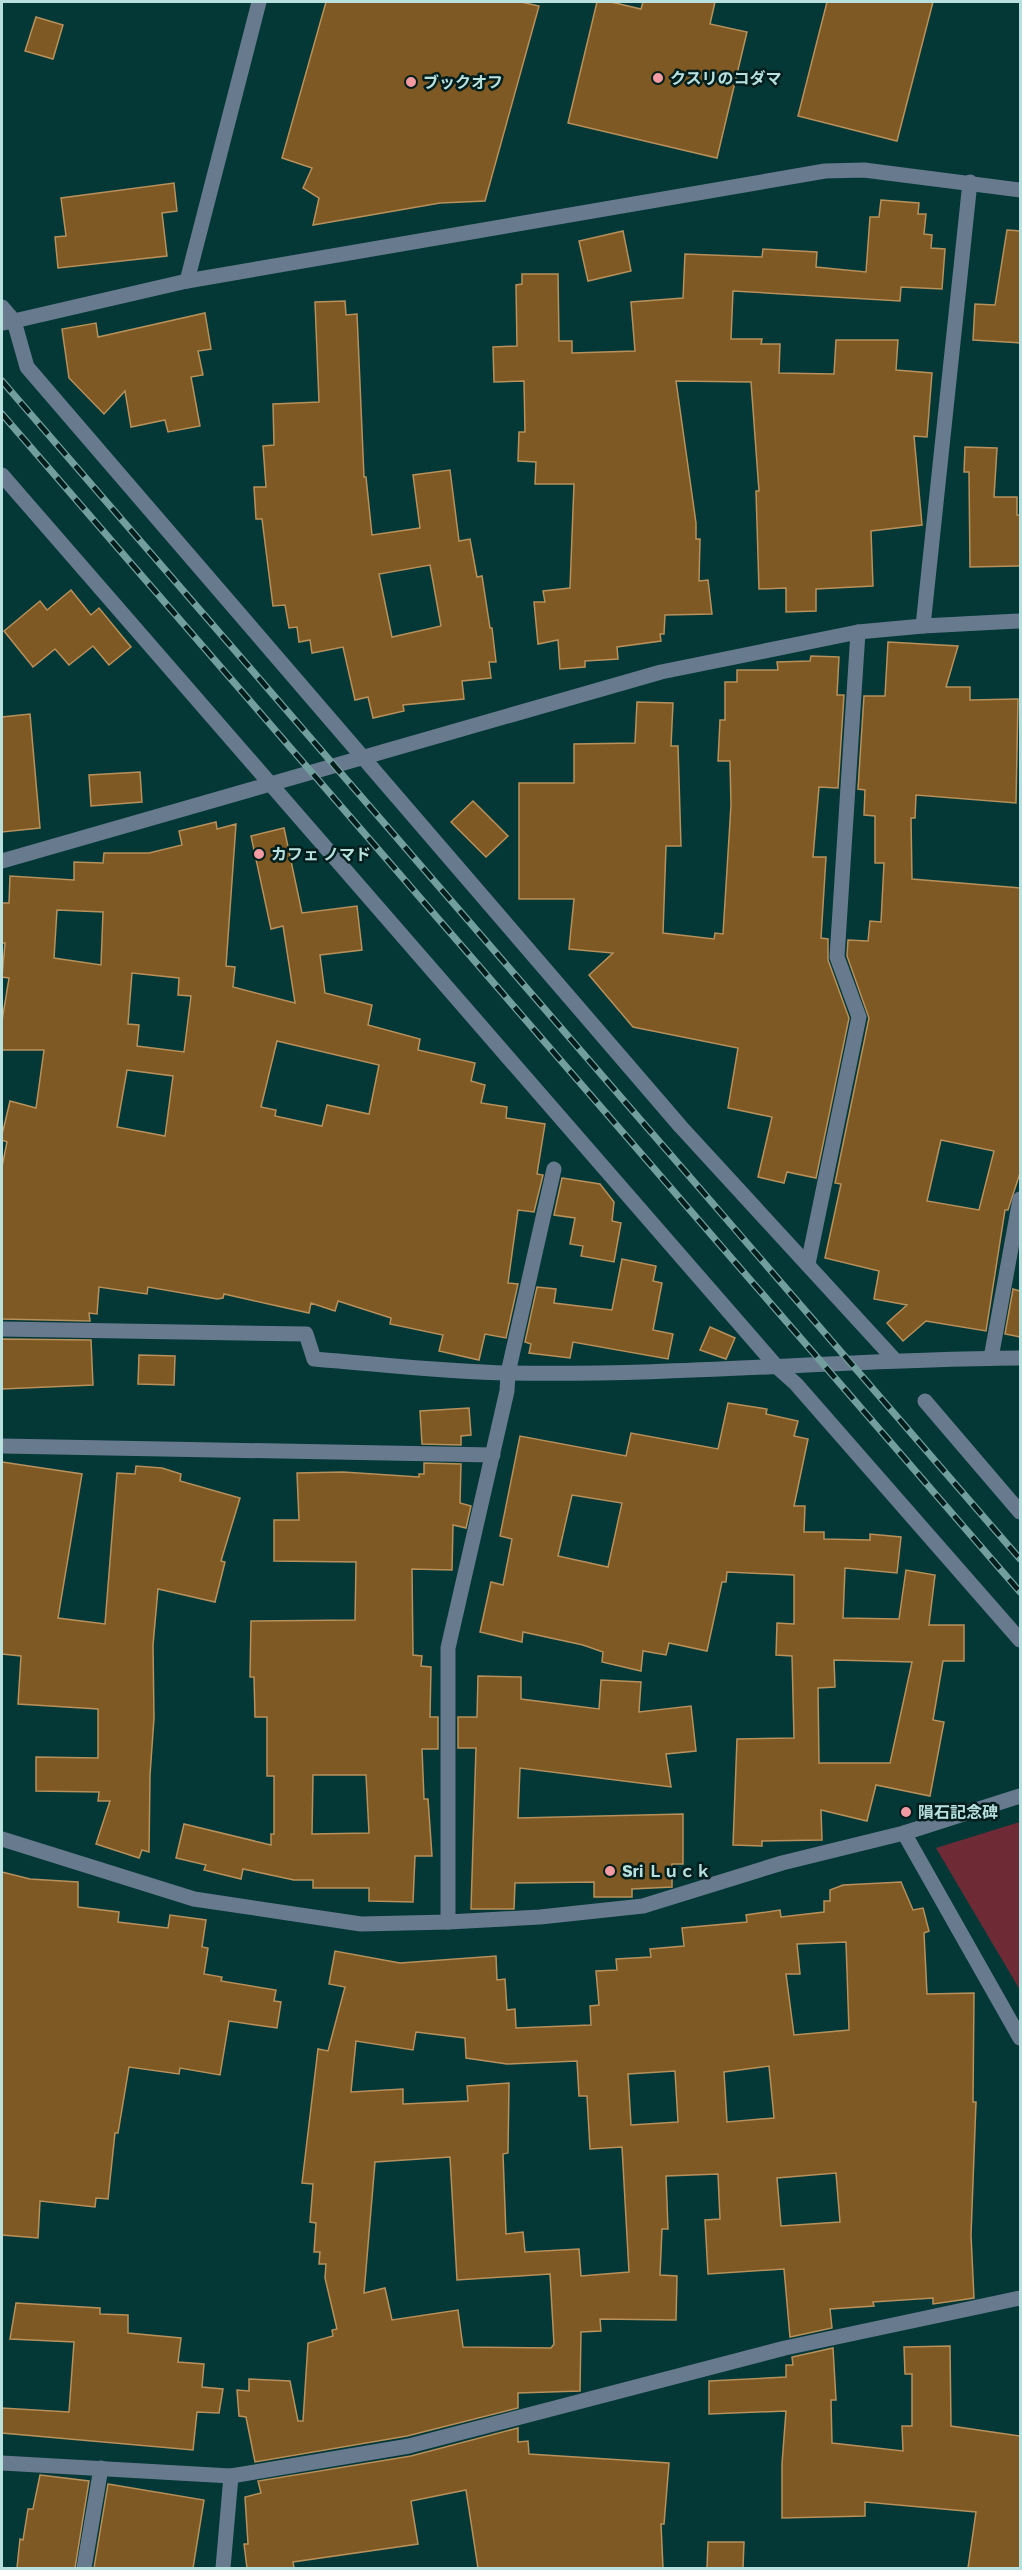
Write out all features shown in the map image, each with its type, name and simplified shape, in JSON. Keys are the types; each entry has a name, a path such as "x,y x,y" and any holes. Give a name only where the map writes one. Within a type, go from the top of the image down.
{"street":[{"path":"187,281 259,2"},
{"path":"8,322 187,281 825,171 864,170 1020,190"},
{"path":"923,626 970,182"},
{"path":"2,307 27,367 681,1127 894,1359"},
{"path":"2,475 777,1367 796,1384 1020,1640"},
{"path":"2,861 661,672 858,632 1020,621"},
{"path":"808,1264 859,1017 837,957 858,632"},
{"path":"448,1922 447,1648 493,1455 507,1391 508,1373 554,1169"},
{"path":"991,1358 1020,1199"},
{"path":"2,1329 306,1334 314,1359 508,1373 777,1367 894,1359 1020,1358"},
{"path":"925,1401 1020,1512"},
{"path":"2,1446 493,1455"},
{"path":"2,1839 194,1899 361,1924 448,1922 540,1917 643,1906 782,1863 904,1833 1020,1796"},
{"path":"904,1833 1020,2038"},
{"path":"2,2463 231,2476 409,2446 785,2348 1020,2298"},
{"path":"84,2568 101,2468"},
{"path":"223,2568 231,2476"}],"shaded area":[{"path":"1020,1822 1020,1990 936,1848"}],"building":[{"name":"ブックオフ","path":"326,2 521,2 539,6 485,201 440,203 313,225 319,198 303,188 312,168 282,158"},
{"name":"クスリのコダマ","path":"597,2 611,2 641,9 643,2 715,2 710,24 747,32 717,158 568,123"},
{"path":"827,2 933,2 897,141 798,116"},
{"path":"36,17 63,25 53,59 25,51"},
{"path":"174,183 177,211 162,213 167,256 58,268 55,237 66,236 61,198"},
{"path":"881,200 919,203 918,214 926,214 924,234 932,235 931,248 945,249 942,289 901,287 900,301 733,291 731,339 762,339 761,344 780,344 779,373 834,374 836,340 898,340 896,370 932,373 927,437 914,436 922,525 871,531 873,586 816,589 816,611 786,612 786,588 759,589 756,491 759,491 751,382 676,381 696,523 696,539 700,539 699,581 708,580 712,614 665,615 664,634 660,634 661,641 617,647 618,659 585,661 585,667 560,669 558,640 538,644 534,602 545,602 543,591 570,588 574,484 535,484 536,462 518,461 519,432 525,432 524,381 494,382 493,347 517,346 516,285 522,284 522,274 558,274 559,341 572,341 572,353 635,351 631,302 683,298 685,254 762,257 763,249 817,252 816,267 866,272 870,217 879,217"},
{"path":"1007,230 1020,231 1020,343 973,340 975,304 995,305"},
{"path":"623,231 631,271 588,281 579,241"},
{"path":"345,301 346,315 357,314 364,477 366,477 372,535 420,528 413,475 450,470 459,541 470,539 477,577 482,576 496,662 489,662 491,678 462,681 464,699 403,705 404,711 373,718 368,697 355,700 343,647 312,653 310,640 299,642 297,627 289,628 285,605 273,606 262,519 256,519 254,487 266,487 263,446 274,445 273,404 319,402 315,302","holes":["430,565 441,626 392,637 379,574"]},
{"path":"205,313 211,349 198,351 203,375 191,377 200,426 168,432 165,420 131,427 125,391 104,414 69,378 62,329 96,323 98,337"},
{"path":"965,447 997,448 994,497 1017,497 1017,515 1020,515 1020,566 970,567 969,472 964,472"},
{"path":"71,590 91,615 99,608 131,647 109,665 93,646 69,665 55,649 33,667 4,631 40,601 47,610"},
{"path":"888,642 958,646 946,687 970,687 970,700 1018,699 1016,803 916,795 915,818 911,818 912,879 1020,888 1020,1173 1008,1210 1005,1210 986,1331 926,1321 903,1341 887,1323 907,1305 874,1299 879,1271 825,1258 841,1184 835,1183 869,1018 847,956 848,940 868,941 870,921 881,922 884,863 875,863 875,816 864,815 865,790 858,789 864,696 885,696","holes":["941,1140 994,1151 979,1210 927,1201"]},
{"path":"811,656 839,657 837,695 844,695 838,788 819,787 813,857 826,857 821,938 828,939 828,960 849,1018 816,1178 787,1172 784,1183 758,1177 772,1117 728,1108 738,1048 633,1027 589,975 613,953 569,949 574,899 519,899 519,783 574,783 574,744 635,743 637,702 673,703 671,746 678,746 681,846 666,846 663,933 714,939 715,933 723,934 731,805 730,761 718,761 720,720 725,720 725,682 737,682 737,670 778,670 777,662 810,661"},
{"path":"30,714 40,828 2,832 2,717"},
{"path":"140,772 142,802 91,806 89,775"},
{"path":"473,801 508,836 486,857 451,822"},
{"path":"216,822 217,829 236,824 226,966 235,967 233,987 295,1003 283,926 271,929 251,836 284,828 302,913 357,906 362,950 320,955 325,993 372,1005 368,1025 420,1039 418,1050 475,1063 471,1081 485,1085 481,1103 507,1107 506,1118 545,1124 537,1174 543,1175 534,1212 518,1210 508,1283 518,1284 506,1338 485,1334 479,1360 439,1351 443,1335 390,1324 391,1318 338,1301 335,1311 311,1303 309,1313 224,1294 223,1298 217,1299 148,1287 147,1294 99,1287 97,1314 89,1313 90,1321 2,1319 2,1167 7,1142 2,1140 2,1135 10,1101 36,1108 44,1050 2,1050 2,1021 9,978 2,977 5,943 2,943 2,903 9,903 10,876 74,880 74,862 103,863 104,853 149,853 182,845 179,831","holes":["57,910 103,912 101,965 54,958","132,973 179,978 178,995 191,996 184,1052 137,1046 139,1025 128,1024","277,1041 379,1065 369,1114 327,1105 322,1126 275,1116 276,1110 261,1107","127,1070 173,1076 165,1136 117,1127"]},
{"path":"562,1178 600,1184 614,1202 612,1221 621,1223 614,1262 581,1256 583,1246 570,1244 575,1218 554,1215"},
{"path":"622,1259 656,1266 653,1281 662,1283 653,1330 673,1334 668,1359 573,1342 570,1358 529,1353 531,1344 525,1342 537,1287 556,1289 554,1303 612,1310"},
{"path":"1013,1289 1020,1291 1020,1337 1005,1334"},
{"path":"710,1327 735,1338 726,1359 700,1350"},
{"path":"2,1339 91,1340 93,1385 2,1389"},
{"path":"139,1355 175,1356 174,1385 138,1384"},
{"path":"728,1403 767,1409 766,1414 798,1421 794,1436 808,1439 794,1506 805,1506 804,1532 824,1532 824,1539 870,1540 870,1534 901,1537 897,1573 845,1568 843,1618 899,1619 906,1570 935,1575 929,1625 964,1625 964,1661 943,1661 933,1720 944,1722 930,1796 876,1785 867,1821 821,1810 822,1840 762,1841 762,1846 733,1845 737,1739 794,1738 792,1656 776,1655 777,1623 794,1624 794,1575 727,1572 726,1582 722,1582 707,1651 669,1643 666,1655 643,1651 641,1671 602,1662 603,1652 583,1645 523,1632 522,1642 480,1632 491,1582 503,1585 512,1539 500,1536 520,1436 626,1456 631,1433 718,1449","holes":["572,1495 622,1503 608,1567 558,1556","834,1660 912,1662 890,1763 819,1763 818,1688 835,1687"]},
{"path":"469,1408 471,1435 461,1436 461,1445 422,1444 420,1411"},
{"path":"2,1462 82,1474 58,1618 105,1624 117,1473 135,1474 136,1466 162,1468 181,1474 180,1481 240,1498 221,1561 225,1562 215,1602 158,1589 153,1645 154,1718 150,1775 149,1852 142,1850 139,1858 96,1844 110,1801 98,1801 99,1792 36,1791 36,1757 98,1758 98,1709 18,1704 21,1656 2,1654"},
{"path":"424,1463 461,1464 460,1503 471,1506 466,1528 453,1525 452,1570 412,1569 413,1655 422,1656 421,1666 431,1667 430,1717 438,1717 438,1749 422,1749 424,1799 428,1799 432,1856 415,1856 413,1902 369,1901 369,1888 313,1888 313,1880 294,1880 243,1869 241,1879 204,1870 206,1865 176,1858 184,1824 271,1845 271,1834 274,1834 274,1776 267,1776 267,1717 255,1717 254,1677 250,1677 251,1621 355,1620 356,1562 274,1561 274,1520 299,1520 297,1473 343,1472 419,1477 419,1474 424,1474","holes":["313,1775 366,1775 369,1833 312,1834"]},
{"path":"478,1676 521,1677 521,1699 599,1709 601,1680 641,1682 639,1712 691,1706 696,1751 666,1754 671,1787 520,1768 518,1818 683,1814 683,1864 672,1864 672,1887 632,1889 632,1897 594,1897 594,1882 515,1883 514,1909 471,1909 476,1748 458,1748 458,1717 477,1717"},
{"path":"2,1872 30,1879 78,1882 78,1907 119,1912 118,1922 168,1928 170,1915 206,1920 202,1947 208,1948 204,1974 222,1977 221,1981 276,1990 274,2001 281,2002 277,2028 229,2021 220,2075 180,2068 179,2074 129,2067 118,2133 115,2133 108,2199 96,2198 95,2207 40,2201 38,2238 2,2235"},
{"path":"901,1882 913,1910 923,1908 929,1931 924,1933 927,1994 974,1993 973,2102 976,2102 971,2235 974,2298 933,2304 933,2298 873,2302 874,2306 830,2309 832,2328 790,2337 784,2269 708,2274 705,2220 720,2219 718,2174 666,2176 668,2229 662,2229 660,2275 677,2276 676,2320 600,2319 601,2331 581,2332 580,2391 518,2393 518,2408 407,2436 255,2462 246,2417 239,2416 237,2390 249,2391 249,2379 290,2381 298,2421 303,2421 308,2343 333,2336 332,2330 337,2329 325,2278 326,2264 319,2264 320,2252 314,2252 316,2223 310,2222 313,2184 302,2183 318,2049 328,2051 345,1987 329,1984 335,1951 400,1963 496,1956 497,1980 505,1979 507,2010 515,2009 516,2028 591,2025 590,2006 599,2005 596,1971 617,1970 616,1959 651,1957 650,1949 684,1946 682,1928 747,1922 746,1915 780,1910 781,1917 824,1912 824,1901 830,1901 830,1890 843,1885","holes":["846,1942 849,2030 794,2035 786,1974 800,1974 797,1944","416,2032 465,2038 466,2058 507,2064 577,2061 579,2096 587,2096 590,2149 622,2147 629,2272 581,2276 579,2249 525,2252 523,2232 506,2234 503,2154 508,2153 509,2083 467,2086 468,2101 403,2104 403,2089 351,2092 356,2041 413,2050","769,2066 774,2118 727,2122 724,2072","675,2071 678,2122 631,2125 628,2074","450,2157 457,2280 550,2274 554,2344 551,2348 463,2347 458,2310 392,2320 385,2288 364,2293 375,2162","836,2173 840,2222 781,2226 777,2178"]},
{"path":"16,2303 100,2308 100,2314 128,2315 128,2333 181,2338 178,2362 204,2364 202,2387 223,2389 219,2413 197,2412 193,2450 2,2433 2,2408 69,2412 74,2342 10,2339"},
{"path":"950,2346 951,2426 1020,2436 1020,2568 968,2568 976,2512 865,2502 865,2516 782,2518 782,2464 786,2411 709,2414 709,2381 786,2377 786,2365 793,2365 792,2357 833,2348 836,2400 831,2400 832,2443 903,2451 902,2426 912,2426 912,2374 905,2374 904,2347"},
{"path":"518,2428 518,2442 528,2441 529,2454 669,2463 664,2524 661,2524 663,2568 478,2568 466,2490 411,2501 418,2544 293,2562 294,2568 247,2568 244,2544 248,2544 245,2497 261,2493 258,2481 411,2456"},
{"path":"40,2475 89,2481 75,2568 17,2568 20,2539 23,2540 28,2509 33,2509"},
{"path":"108,2484 204,2500 193,2568 94,2568"},
{"path":"708,2542 744,2542 743,2568 707,2568"}],"railway":[{"path":"2,381 1020,1559"},
{"path":"2,414 1020,1592"}],"place":[{"name":"クスリのコダマ","path":"658,78"},
{"name":"ブックオフ","path":"411,82"},
{"name":"カフェ ノマド","path":"259,854"},
{"name":"隕石記念碑","path":"906,1812"},
{"name":"Sri Ｌｕｃｋ","path":"610,1871"}]}
